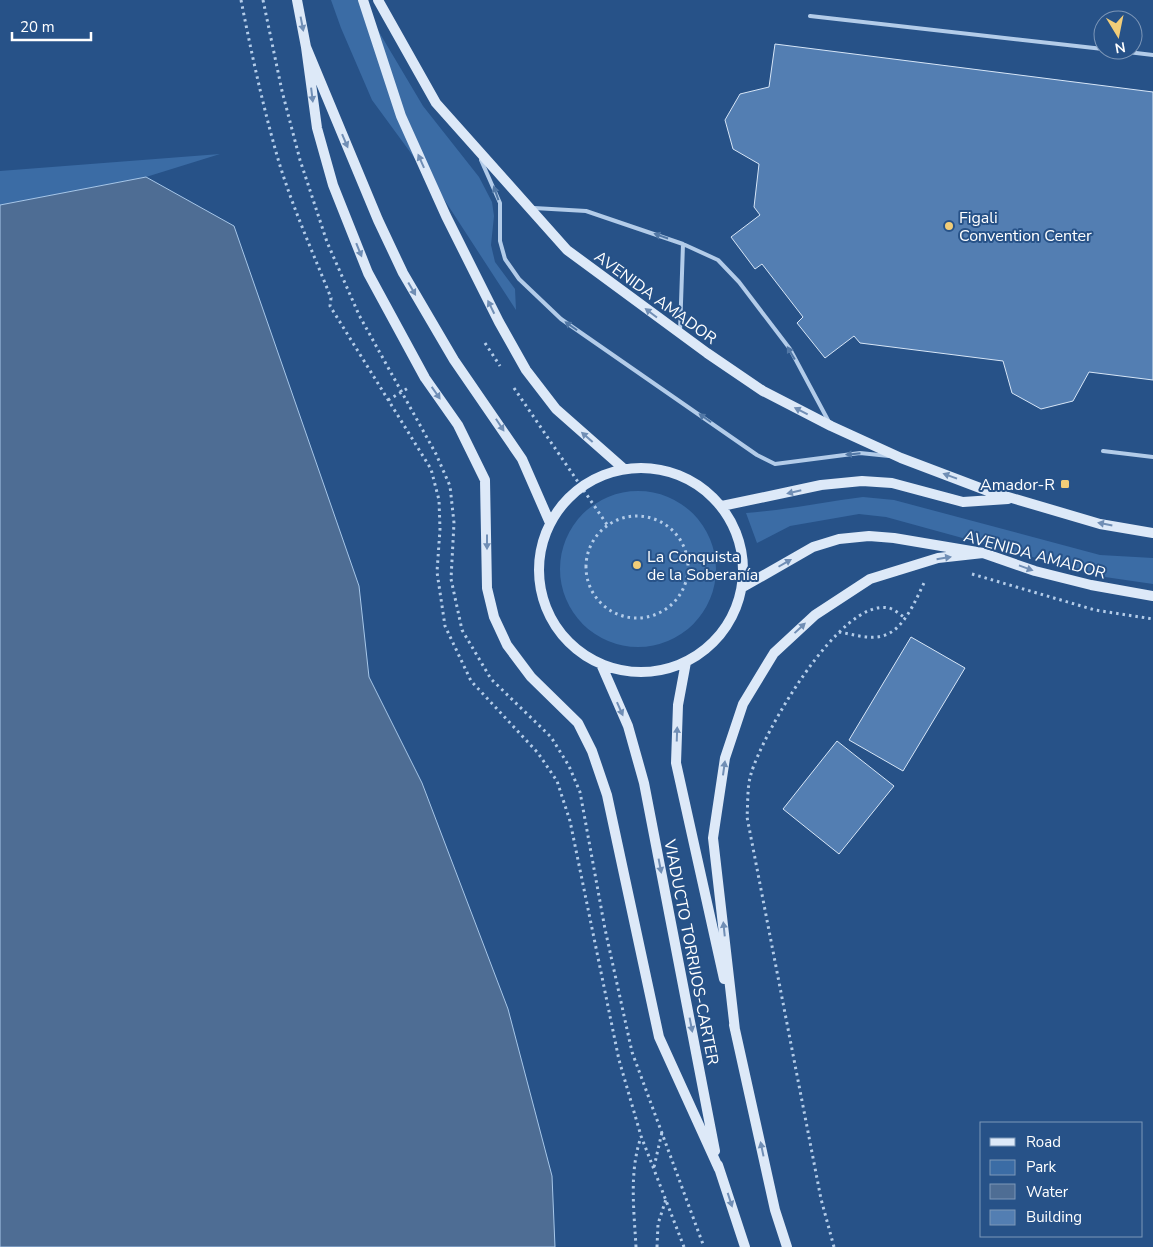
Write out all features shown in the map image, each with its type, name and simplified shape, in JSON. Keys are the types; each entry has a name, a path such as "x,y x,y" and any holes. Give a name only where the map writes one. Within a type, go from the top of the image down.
{"main road":[{"path":"297,0 306,47 317,128 333,185 368,274 425,378 458,425 485,480 487,588 494,617 507,644 531,678 578,723 592,750 607,795 659,1037 718,1169"},
{"path":"364,0 401,116 446,216 499,322 526,370 556,409 624,469"},
{"name":"AVENIDA AMADOR","path":"378,0 436,103 528,208 567,250 680,334 763,391 831,426 901,458 988,491 1100,524 1153,533"},
{"path":"306,47 378,220 403,273 454,360 522,459 550,523"},
{"path":"624,469 660,469 694,482 722,506 736,530 744,558 742,587 735,610 723,631 706,649 686,662 658,670 629,671 601,664 580,652 562,636 549,616 541,594 539,570 541,546 550,523 568,498 594,479 624,469"},
{"name":"AVENIDA AMADOR","path":"722,506 821,485 862,481 892,483 964,502 1014,498"},
{"name":"AVENIDA AMADOR","path":"742,587 813,547 839,539 869,536 894,538 983,553 1034,571 1091,585 1153,596"},
{"path":"735,1030 713,838 725,758 743,704 774,653 815,615 870,579 938,558 983,553"},
{"name":"VIADUCTO TORRIJOS-CARTER","path":"686,662 678,705 676,763 776,1210 788,1247"},
{"name":"VIADUCTO TORRIJOS-CARTER","path":"601,664 628,726 644,784 718,1169 745,1247"}],"lane":[{"path":"810,16 1093,48"},
{"path":"474,147 493,183 500,202 500,241 504,259 519,279 561,319 758,455 775,464 860,453 901,458"},
{"path":"528,208 586,211 683,244 718,260 739,282 790,349 831,426"},
{"path":"680,334 683,244"},
{"path":"1103,451 1153,457"}],"path":[{"path":"242,0 252,55 276,154 304,233 331,298 330,306 431,469 439,500 440,529 437,572 445,626 471,680 538,753 557,781 570,821 620,1060 641,1136 667,1198 684,1247"},
{"path":"485,342 501,368"},
{"path":"388,400 425,378"},
{"path":"512,384 581,489 608,526"},
{"path":"635,516 652,519 668,526 680,538 687,554 688,572 684,588 674,603 660,613 646,618 632,618 617,615 604,607 594,596 588,583 585,568 587,554 594,540 608,526 618,520 635,516"},
{"path":"839,632 869,637 883,636 892,631 905,618 938,558"},
{"path":"834,1247 820,1199 747,817 750,776 763,741 800,678 839,632 863,612 876,608 890,608 905,618"},
{"path":"654,1168 662,1130"},
{"path":"636,1247 633,1176 634,1156 641,1136"},
{"path":"657,1247 658,1224 667,1198"}],"green space":[{"path":"331,0 360,0 423,106 479,177 492,202 494,216 491,245 495,262 515,289 516,310 438,190 372,100"},
{"path":"220,154 146,177 0,205 0,171"},
{"path":"638,491 668,497 693,514 710,539 716,569 710,599 693,624 668,641 638,647 608,641 583,624 566,599 560,569 566,539 583,514 608,497"},
{"path":"863,497 894,500 1100,555 1153,558 1153,584 1105,577 886,517 859,514 790,526 757,543 746,513"}],"water":[{"path":"146,177 234,226 359,586 369,677 422,783 508,1009 552,1176 555,1247 0,1247 0,205"}],"building":[{"name":"Figali Convention Center","path":"775,44 1153,92 1153,380 1089,372 1073,401 1041,409 1012,393 1003,361 860,343 854,336 825,358 797,323 803,317 762,264 755,269 731,237 760,215 754,207 759,164 733,149 725,120 740,94 769,87"},
{"path":"911,637 965,668 903,771 849,740"},
{"path":"837,741 894,786 839,854 783,809"}],"place":[{"name":"Figali Convention Center","path":"949,226"},
{"name":"Amador-R","path":"1065,484"},
{"name":"La Conquista de la Soberanía","path":"637,565"}]}
